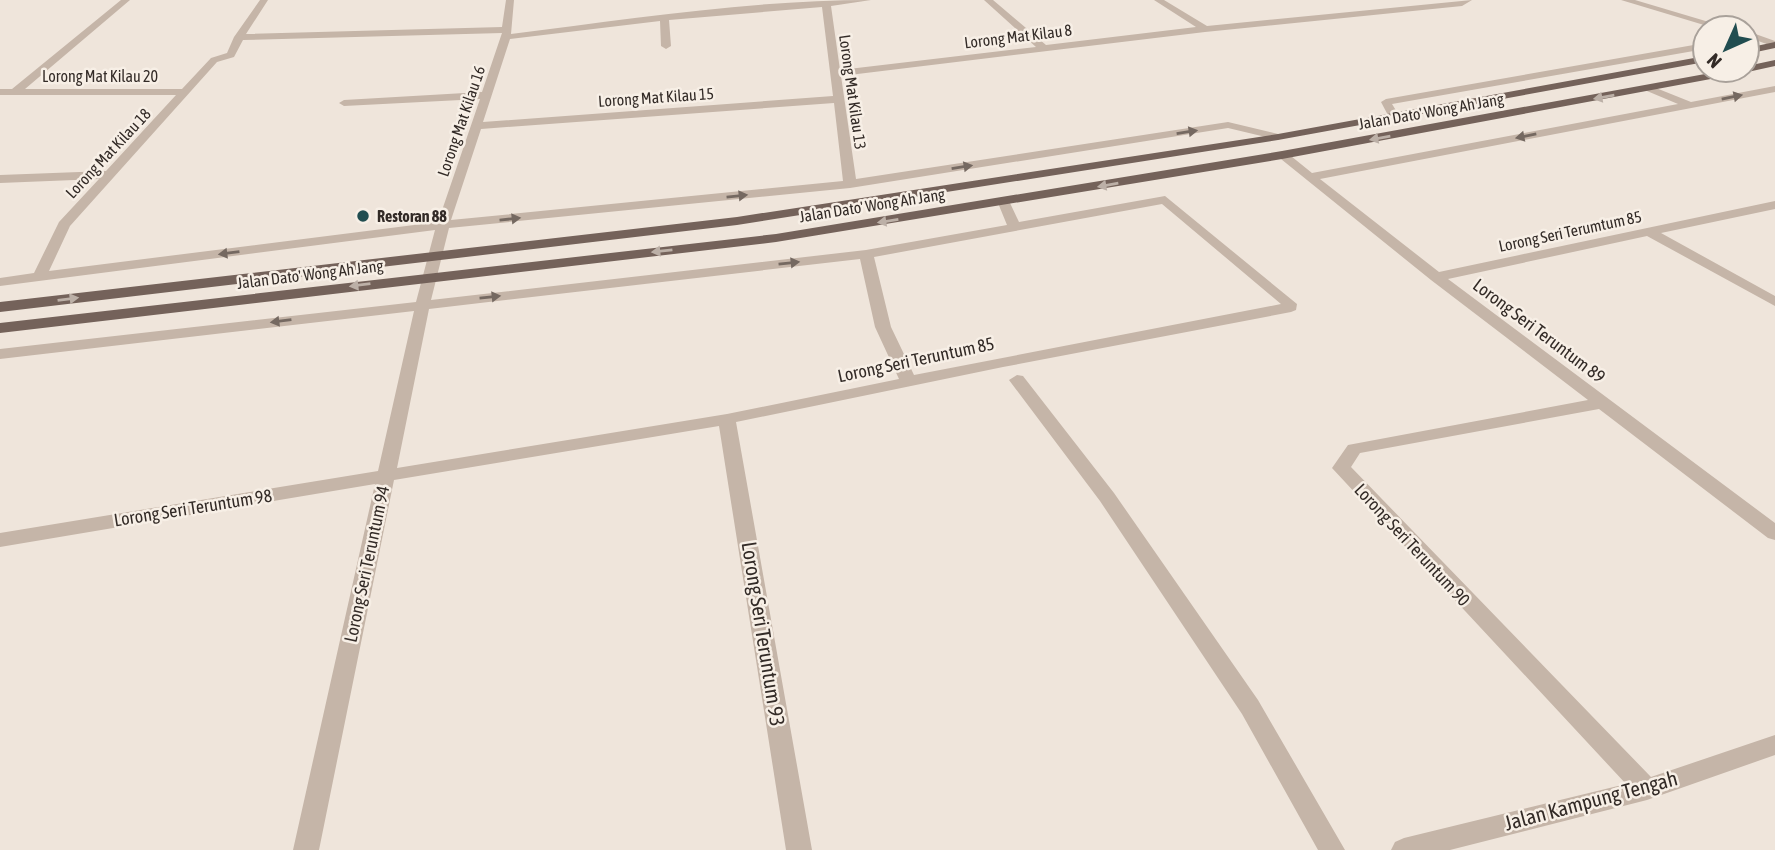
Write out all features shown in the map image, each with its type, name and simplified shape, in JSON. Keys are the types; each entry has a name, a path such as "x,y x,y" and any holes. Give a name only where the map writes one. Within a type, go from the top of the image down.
{"main road":[{"name":"Jalan Dato' Wong Ah Jang","path":"0,307 737,221 1278,137 1691,62"},
{"name":"Jalan Dato' Wong Ah Jang","path":"0,328 776,238 1003,203 1691,81"}],"street":[{"name":"Lorong Mat Kilau 20","path":"15,92 126,0"},
{"name":"Lorong Mat Kilau 18","path":"38,277 64,225 214,60 231,55 239,37 264,0"},
{"name":"Lorong Mat Kilau 16","path":"428,277 507,34 510,0"},
{"path":"239,37 507,34 664,18 754,5 825,4 867,0"},
{"path":"988,0 1043,48"},
{"path":"1158,0 1205,29"},
{"path":"1362,0 1387,11"},
{"name":"Lorong Mat Kilau 8","path":"835,74 1205,29 1454,4 1468,0"},
{"path":"1625,0 1691,19"},
{"name":"Lorong Mat Kilau 13","path":"825,4 850,184"},
{"path":"664,18 667,46"},
{"path":"1394,117 1386,102 1691,48"},
{"path":"1618,60 1646,70"},
{"path":"1546,72 1572,84"},
{"path":"1651,89 1689,105"},
{"path":"1310,177 1775,89"},
{"name":"Lorong Mat Kilau 20","path":"0,92 185,92"},
{"path":"344,103 486,95"},
{"name":"Lorong Mat Kilau 15","path":"476,126 839,99"},
{"path":"0,282 443,225 850,184 1228,125 1278,137"},
{"name":"Lorong Seri Teruntum 89","path":"1282,155 1436,277 1775,533"},
{"path":"0,178 109,175"},
{"name":"Lorong Seri Teruntum 85","path":"386,477 727,419 1291,307 1165,200 1015,228"},
{"path":"0,354 866,254 1015,228 1003,203"},
{"name":"Lorong Seri Terumtum 85","path":"1436,277 1775,205"},
{"path":"1649,232 1775,302"},
{"path":"866,254 883,327 908,382"},
{"name":"Lorong Seri Teruntum 94","path":"306,850 428,277"},
{"path":"1017,380 1107,498 1242,696 1332,850"},
{"name":"Lorong Seri Teruntum 90","path":"1602,403 1354,449 1341,468 1647,789"},
{"name":"Lorong Seri Teruntum 93","path":"727,419 799,850"},
{"name":"Lorong Seri Teruntum 98","path":"0,540 386,477"},
{"name":"Jalan Kampung Tengah","path":"1404,850 1647,789 1775,745"}],"place":[{"name":"Restoran 88","path":"363,216"}]}
